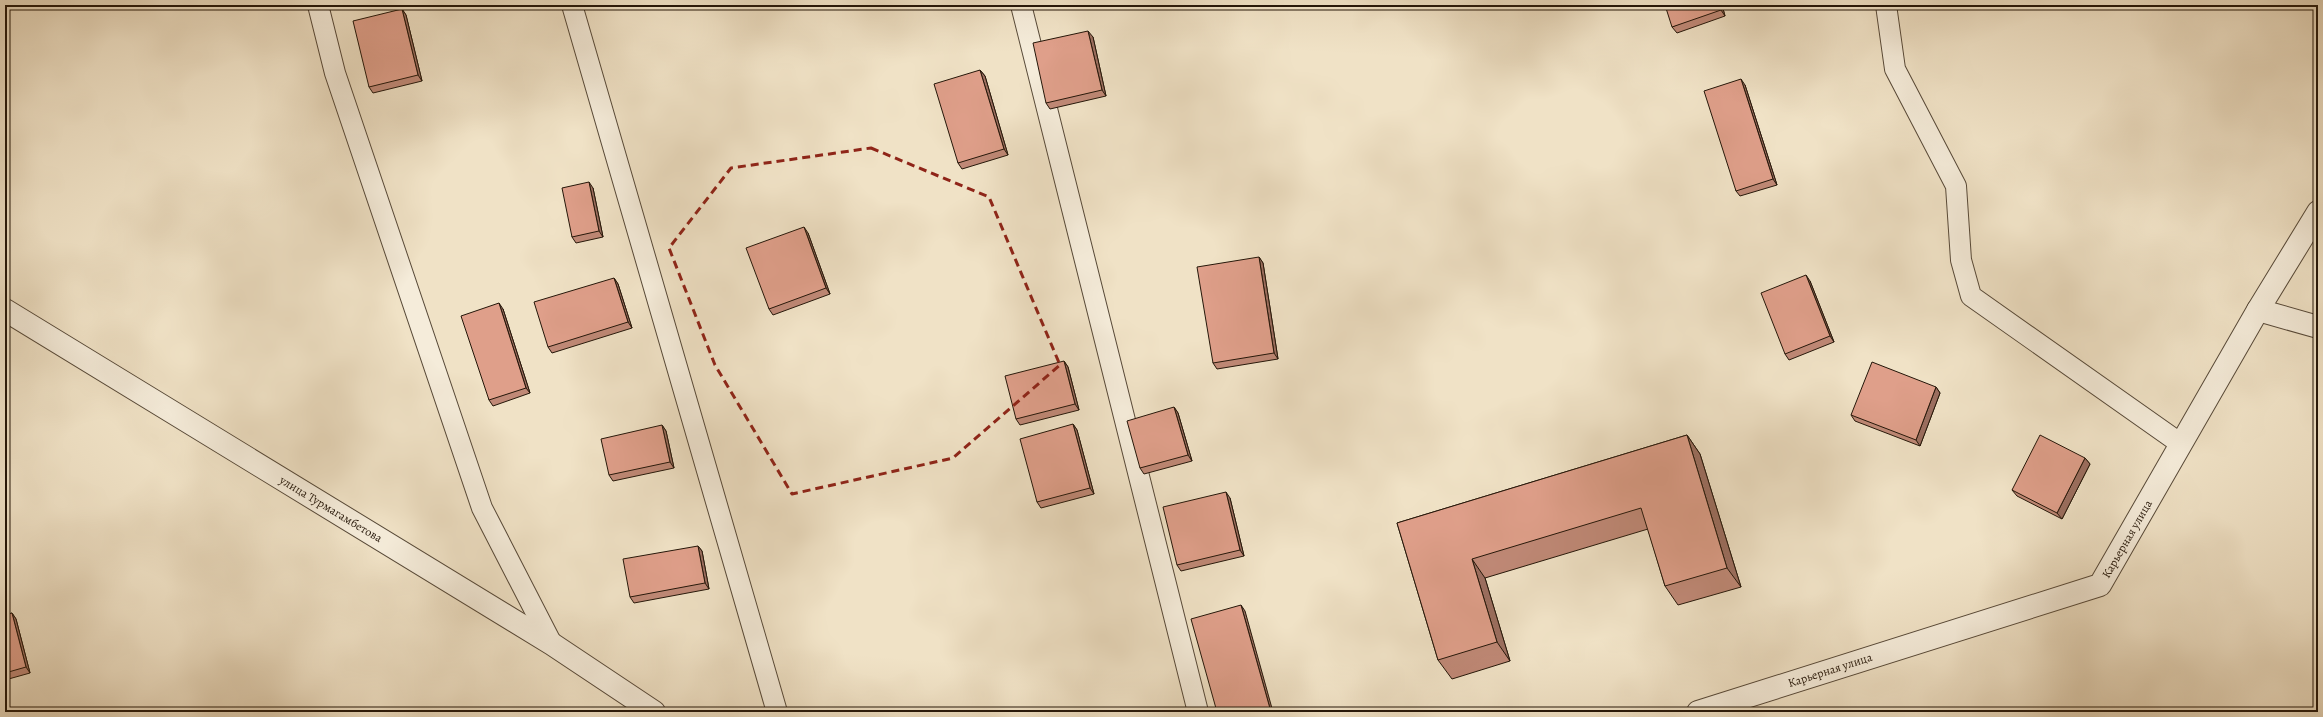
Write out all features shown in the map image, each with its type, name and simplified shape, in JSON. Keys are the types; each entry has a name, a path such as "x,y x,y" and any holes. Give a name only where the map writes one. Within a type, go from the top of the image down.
{"street":[{"name":"Карьерная улица","path":"1698,712 2100,585 2258,310 2318,212"},
{"name":"улица Турмагамбетова","path":"5,310 552,644 654,712"},
{"path":"2258,310 2318,327"}],"lane":[{"path":"318,5 337,81 482,508 552,644"},
{"path":"572,5 777,712"},
{"path":"1021,5 1198,712"},
{"path":"1886,5 1895,69 1956,186 1961,260 1971,296 2181,444"}],"highlighted area":[{"path":"871,148 989,197 1060,365 953,458 792,494 715,365 669,248 731,168"}],"building":[{"path":"1665,5 1720,5 1721,10 1672,27"},
{"path":"402,9 418,75 369,87 353,21"},
{"path":"1088,31 1102,90 1046,103 1033,43"},
{"path":"980,70 1004,149 958,163 934,84"},
{"path":"1741,79 1773,179 1736,191 1704,91"},
{"path":"589,182 599,231 572,237 562,188"},
{"path":"804,227 826,288 769,309 746,248"},
{"path":"1259,257 1274,353 1213,363 1197,267"},
{"path":"1806,275 1830,336 1785,354 1761,293"},
{"path":"614,278 628,322 548,347 534,302"},
{"path":"499,303 526,388 489,400 461,316"},
{"path":"1064,361 1075,404 1016,419 1005,376"},
{"path":"1872,362 1936,387 1916,440 1851,415"},
{"path":"1174,407 1188,455 1140,468 1127,421"},
{"path":"1073,424 1090,488 1037,502 1020,439"},
{"path":"662,425 670,462 609,475 601,439"},
{"path":"1687,435 1727,568 1665,586 1641,508 1472,559 1497,642 1438,660 1397,523"},
{"path":"2040,435 2085,458 2057,513 2012,490"},
{"path":"1226,492 1240,550 1177,565 1163,507"},
{"path":"698,546 705,583 630,597 623,559"},
{"path":"1241,605 1271,712 1217,712 1191,619"},
{"path":"12,613 26,667 5,673 5,615"}]}
